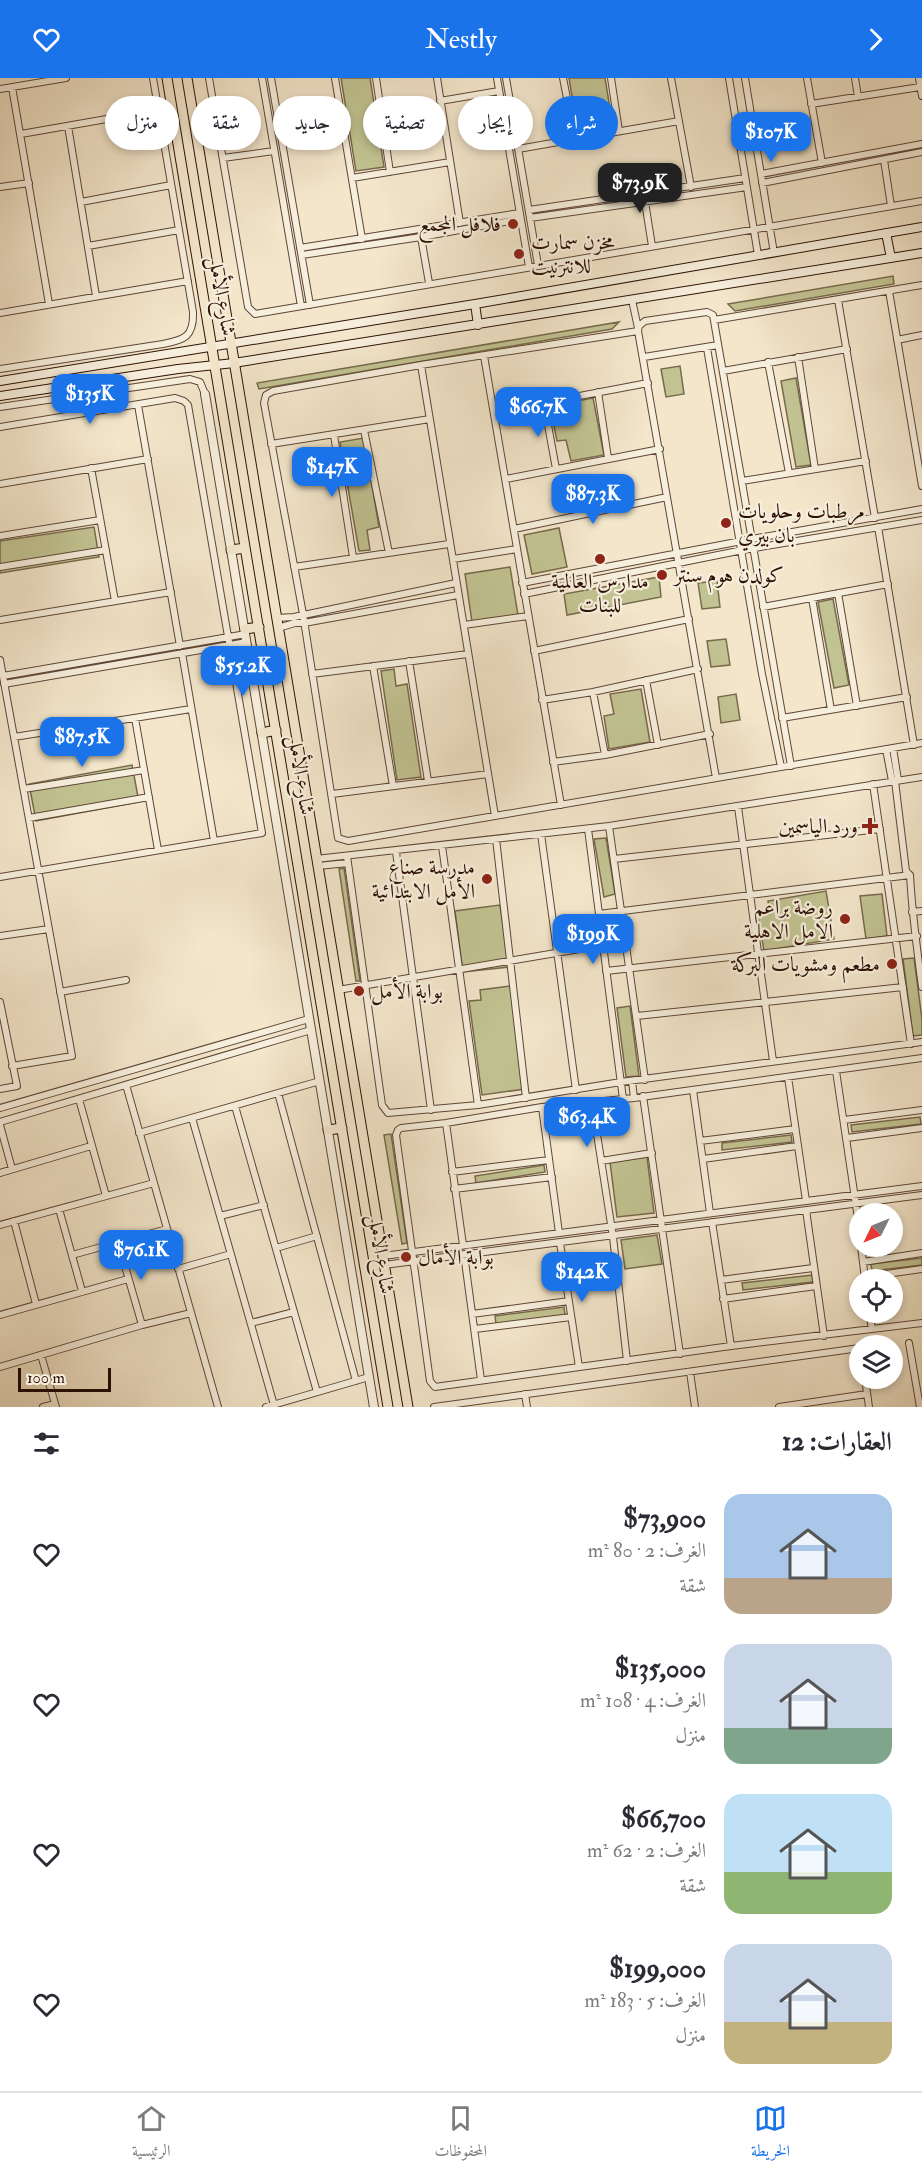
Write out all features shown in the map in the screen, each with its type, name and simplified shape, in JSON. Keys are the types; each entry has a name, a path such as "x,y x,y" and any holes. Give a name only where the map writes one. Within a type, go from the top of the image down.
{"main road":[{"name":"شارع الأمل","path":"166,78 388,1407"},
{"name":"شارع الأمل","path":"187,78 234,363 283,627 303,778 408,1407"},
{"path":"0,381 475,304 922,227"},
{"path":"886,233 891,258"},
{"path":"0,396 234,363 922,253"},
{"path":"475,304 478,325"},
{"path":"231,550 246,548"},
{"path":"246,635 258,627"},
{"path":"262,733 276,730"},
{"path":"284,780 303,778"},
{"path":"328,1130 342,1128"}],"street":[{"path":"0,89 61,78"},
{"path":"153,78 156,96"},
{"path":"210,78 250,311 260,314 922,201"},
{"path":"262,78 302,306"},
{"path":"271,78 274,96"},
{"path":"335,78 338,96"},
{"path":"376,78 390,172"},
{"path":"437,78 439,96"},
{"path":"497,78 529,267"},
{"path":"506,78 509,96"},
{"path":"562,78 566,96"},
{"path":"611,78 619,131 679,121"},
{"path":"672,78 691,187"},
{"path":"729,78 758,255"},
{"path":"745,78 774,253"},
{"path":"807,78 822,163"},
{"path":"855,78 858,97"},
{"path":"919,78 922,96"},
{"path":"12,87 49,304"},
{"path":"811,104 920,87"},
{"path":"446,100 499,91"},
{"path":"21,134 105,119"},
{"path":"68,126 96,296"},
{"path":"446,138 460,222"},
{"path":"761,174 922,144"},
{"path":"0,369 163,344 182,339 190,332 193,321 188,281 165,150"},
{"path":"284,150 310,305"},
{"path":"347,150 362,238"},
{"path":"518,150 538,265"},
{"path":"223,159 274,151"},
{"path":"762,183 922,152"},
{"path":"884,160 891,206"},
{"path":"352,178 450,162"},
{"path":"301,252 421,237 529,214 745,178"},
{"path":"0,187 29,183"},
{"path":"81,202 171,185"},
{"path":"529,214 747,187"},
{"path":"645,201 652,246"},
{"path":"301,252 362,238 460,222 521,216"},
{"path":"88,246 179,230"},
{"path":"421,237 429,284"},
{"path":"0,313 188,281"},
{"path":"714,320 922,285"},
{"path":"889,291 919,451 922,486"},
{"path":"632,300 644,357 716,778"},
{"path":"838,300 875,518"},
{"path":"638,330 640,323 645,321 712,313 791,766"},
{"path":"638,330 421,365 266,395 264,403 303,614 338,835 343,841 922,743"},
{"path":"897,340 922,335"},
{"path":"644,357 718,345"},
{"path":"707,348 743,550 762,674 781,767"},
{"path":"723,370 847,348"},
{"path":"484,356 561,805"},
{"path":"798,357 815,469"},
{"path":"768,362 789,473"},
{"path":"421,365 495,816"},
{"path":"0,407 190,379 200,382 205,394 374,1407"},
{"path":"495,412 648,383"},
{"path":"598,392 608,458"},
{"path":"0,427 178,399 184,401 189,408 262,833 0,877"},
{"path":"544,403 556,469"},
{"path":"138,405 214,841"},
{"path":"271,444 430,419"},
{"path":"364,430 389,553"},
{"path":"334,435 353,557"},
{"path":"506,478 660,449"},
{"path":"0,484 148,459"},
{"path":"742,481 866,461"},
{"path":"91,468 115,601"},
{"path":"514,529 668,497"},
{"path":"522,584 741,541 922,509"},
{"path":"0,536 100,520"},
{"path":"524,594 743,550 922,520"},
{"path":"878,527 914,745"},
{"path":"294,567 449,544"},
{"path":"453,559 517,549"},
{"path":"0,567 106,550"},
{"path":"281,617 294,617 456,583"},
{"path":"763,607 888,585"},
{"path":"0,620 171,592"},
{"path":"838,593 857,705"},
{"path":"283,627 458,595"},
{"path":"812,598 831,710"},
{"path":"464,625 528,616"},
{"path":"534,651 689,620"},
{"path":"3,676 229,641 246,635"},
{"path":"4,684 181,649"},
{"path":"312,674 468,654"},
{"path":"0,660 72,1056 12,1065"},
{"path":"409,661 428,781"},
{"path":"373,666 393,786"},
{"path":"542,700 593,692 698,669"},
{"path":"646,680 658,746"},
{"path":"593,692 605,755"},
{"path":"782,718 907,697"},
{"path":"0,704 8,702"},
{"path":"14,737 191,709"},
{"path":"135,718 158,850"},
{"path":"553,762 658,746 710,734"},
{"path":"890,749 906,871 910,875 912,912 922,987"},
{"path":"24,789 144,770"},
{"path":"332,794 488,774"},
{"path":"317,863 588,829 922,777"},
{"path":"873,784 910,1044"},
{"path":"29,818 149,797"},
{"path":"738,807 773,1061"},
{"path":"609,826 645,1080"},
{"path":"588,829 623,1099"},
{"path":"614,859 880,829"},
{"path":"541,834 576,1090"},
{"path":"496,839 526,1098"},
{"path":"442,846 478,1105"},
{"path":"396,852 431,1110"},
{"path":"347,860 383,1109 391,1114 478,1105 621,1082 922,1042"},
{"path":"599,914 910,875"},
{"path":"912,912 922,911"},
{"path":"0,936 49,928"},
{"path":"606,971 917,936"},
{"path":"338,990 603,945"},
{"path":"60,992 126,980"},
{"path":"637,1016 903,987"},
{"path":"0,1005 3,1034 16,1086 0,1089"},
{"path":"0,1108 309,1019"},
{"path":"12,1169 0,1123 311,1030"},
{"path":"922,1058 634,1098 542,1107 401,1128 396,1133 431,1383 437,1388 731,1346 922,1323"},
{"path":"836,1071 856,1203 922,1195"},
{"path":"788,1077 806,1201"},
{"path":"140,1133 320,1081"},
{"path":"632,1081 634,1098"},
{"path":"126,1085 218,1407"},
{"path":"693,1090 710,1213"},
{"path":"278,1093 356,1381"},
{"path":"45,1095 48,1107"},
{"path":"643,1096 680,1354"},
{"path":"79,1098 106,1196"},
{"path":"592,1102 613,1237 627,1361"},
{"path":"236,1106 317,1392"},
{"path":"542,1107 559,1233"},
{"path":"844,1120 922,1110"},
{"path":"192,1118 274,1405"},
{"path":"446,1123 463,1245"},
{"path":"847,1138 922,1128"},
{"path":"700,1141 795,1129"},
{"path":"0,1173 91,1146"},
{"path":"703,1159 797,1146"},
{"path":"601,1161 652,1153"},
{"path":"452,1172 549,1160"},
{"path":"454,1189 552,1177"},
{"path":"0,1225 154,1183"},
{"path":"384,1261 413,1251 611,1228 662,1219 922,1186"},
{"path":"384,1261 414,1261 613,1237 663,1228 849,1204"},
{"path":"220,1216 264,1205"},
{"path":"59,1209 82,1291"},
{"path":"806,1210 824,1335"},
{"path":"14,1221 36,1304"},
{"path":"712,1222 731,1346"},
{"path":"72,1255 167,1229"},
{"path":"276,1248 317,1236"},
{"path":"118,1242 142,1325"},
{"path":"561,1243 579,1367"},
{"path":"863,1262 922,1253"},
{"path":"178,1269 231,1254"},
{"path":"464,1254 481,1380"},
{"path":"862,1257 864,1269"},
{"path":"721,1280 813,1268"},
{"path":"903,1272 922,1269"},
{"path":"0,1315 128,1278"},
{"path":"723,1299 816,1286"},
{"path":"472,1314 569,1301"},
{"path":"251,1323 294,1312"},
{"path":"0,1367 191,1313"},
{"path":"475,1329 572,1317"},
{"path":"871,1323 872,1329"},
{"path":"909,1343 920,1407"},
{"path":"434,1407 480,1404 525,1394 849,1350"},
{"path":"41,1355 56,1405 43,1407"},
{"path":"690,1372 695,1407"},
{"path":"266,1407 369,1377"},
{"path":"866,1389 869,1407"},
{"path":"525,1394 527,1407"},
{"path":"779,1407 867,1394"}],"green space":[{"path":"341,78 370,78 373,96 363,96 363,150 381,150 384,167 356,171 351,140 351,96 344,96"},
{"path":"569,78 605,78 608,96 572,96"},
{"path":"893,276 894,284 735,311 728,304"},
{"path":"619,322 612,329 259,389 257,383"},
{"path":"680,366 684,394 666,397 661,369"},
{"path":"796,378 811,465 796,467 781,381"},
{"path":"593,398 604,455 571,461 566,440 557,441 550,406"},
{"path":"364,438 379,527 367,530 370,550 359,551 340,442"},
{"path":"94,527 99,557 0,573 0,541"},
{"path":"559,528 567,567 532,574 524,535"},
{"path":"510,567 518,615 472,622 465,574"},
{"path":"659,577 661,597 567,615 564,594"},
{"path":"717,581 720,607 702,609 698,583"},
{"path":"833,599 849,685 834,688 818,602"},
{"path":"726,639 730,665 711,667 707,641"},
{"path":"394,669 396,686 407,684 421,777 397,780 381,671"},
{"path":"641,689 650,742 609,749 604,716 614,714 610,694"},
{"path":"736,694 740,720 721,723 718,697"},
{"path":"132,765 139,802 36,821 29,784"},
{"path":"606,838 615,894 604,897 594,839"},
{"path":"344,868 360,981 356,981 339,869"},
{"path":"826,891 834,939 764,951 758,916 770,914 768,901"},
{"path":"882,894 887,936 866,939 860,896"},
{"path":"500,905 509,967 463,972 455,911"},
{"path":"914,958 922,1035 913,1036 903,959"},
{"path":"510,986 525,1089 482,1095 469,1001 481,1000 480,990"},
{"path":"630,1006 639,1076 626,1077 617,1008"},
{"path":"920,1117 921,1124 852,1132 851,1125"},
{"path":"391,1134 407,1243 402,1244 384,1135"},
{"path":"791,1135 792,1142 722,1150 722,1143"},
{"path":"647,1157 654,1213 617,1217 610,1162"},
{"path":"544,1165 545,1172 476,1183 475,1176"},
{"path":"657,1235 662,1264 625,1269 621,1240"},
{"path":"922,1258 922,1265 889,1269 872,1269 871,1264"},
{"path":"812,1275 813,1282 743,1290 742,1283"},
{"path":"564,1307 565,1315 496,1324 495,1316"}],"place":[{"name":"فلافل المجمع","path":"513,224"},
{"name":"مخزن سمارت للانترنيت","path":"519,254"},
{"name":"مرطبات وحلويات بان بيري","path":"726,523"},
{"name":"مدارس العالمية للبنات","path":"600,559"},
{"name":"كولدن هوم سنتر","path":"662,575"},
{"name":"ورد الياسمين","path":"870,826"},
{"name":"مدرسة صناع الأمل الابتدائية","path":"487,879"},
{"name":"روضة براعم الامل الاهلية","path":"845,919"},
{"name":"مطعم ومشويات البركة","path":"892,964"},
{"name":"بوابة الأمل","path":"359,991"},
{"name":"بوابة الأمال","path":"406,1257"}]}
